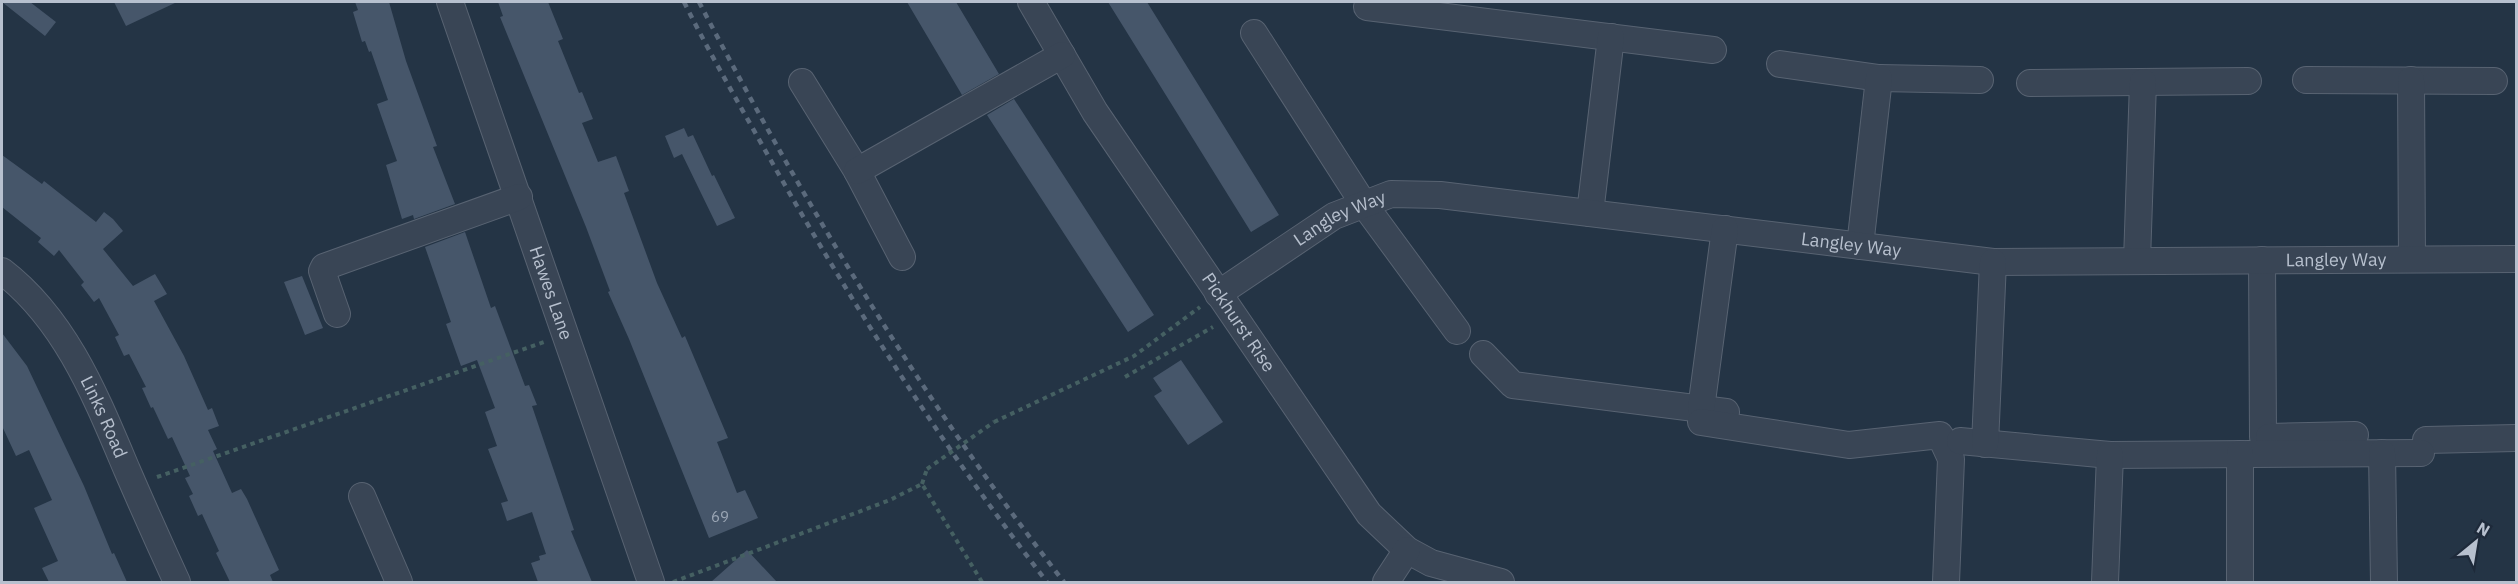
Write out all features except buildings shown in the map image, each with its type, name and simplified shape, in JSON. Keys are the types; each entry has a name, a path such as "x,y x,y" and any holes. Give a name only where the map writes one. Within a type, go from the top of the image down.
{"street":[{"name":"Hawes Lane","path":"450,2 567,334 651,582"},
{"name":"Pickhurst Rise","path":"1031,2 1095,112 1369,514 1407,550 1431,563 1501,582"},
{"path":"1367,7 1713,50"},
{"path":"1254,33 1363,203 1457,331"},
{"path":"1590,213 1611,37"},
{"path":"857,171 1062,55"},
{"path":"1780,64 1880,78 1980,80"},
{"path":"1860,246 1880,78"},
{"path":"2306,80 2494,81"},
{"path":"2411,80 2412,259"},
{"path":"2030,83 2248,81"},
{"path":"802,82 857,171 902,257"},
{"path":"2137,261 2143,82"},
{"name":"Langley Way","path":"1218,294 1334,216 1391,194 1440,195 1993,262 2517,259"},
{"path":"337,314 322,271 324,267 519,197"},
{"path":"1701,415 1725,229"},
{"path":"2262,260 2263,437"},
{"path":"1985,444 1993,262"},
{"name":"Links Road","path":"2,271 37,304 67,345 94,393 177,582"},
{"path":"1484,354 1514,385 1701,415 1849,445 1940,435 1951,459 1946,582"},
{"path":"1701,415 1806,422"},
{"path":"2155,440 2355,435"},
{"path":"1960,441 2110,455 2382,453 2424,446 2517,438"},
{"path":"2382,453 2384,582"},
{"path":"2240,454 2240,582"},
{"path":"2105,582 2110,455"},
{"path":"362,496 399,582"},
{"path":"1386,582 1407,550"}],"path":[{"path":"672,582 890,500 922,484 927,469 994,422 1134,356 1218,294"},
{"path":"1125,377 1232,316"},
{"path":"134,485 567,334"},
{"path":"922,484 982,582"}],"railway":[{"path":"684,2 778,173 872,331 974,484 1047,582"},
{"path":"699,2 781,153 868,300 962,444 1064,582"}]}
